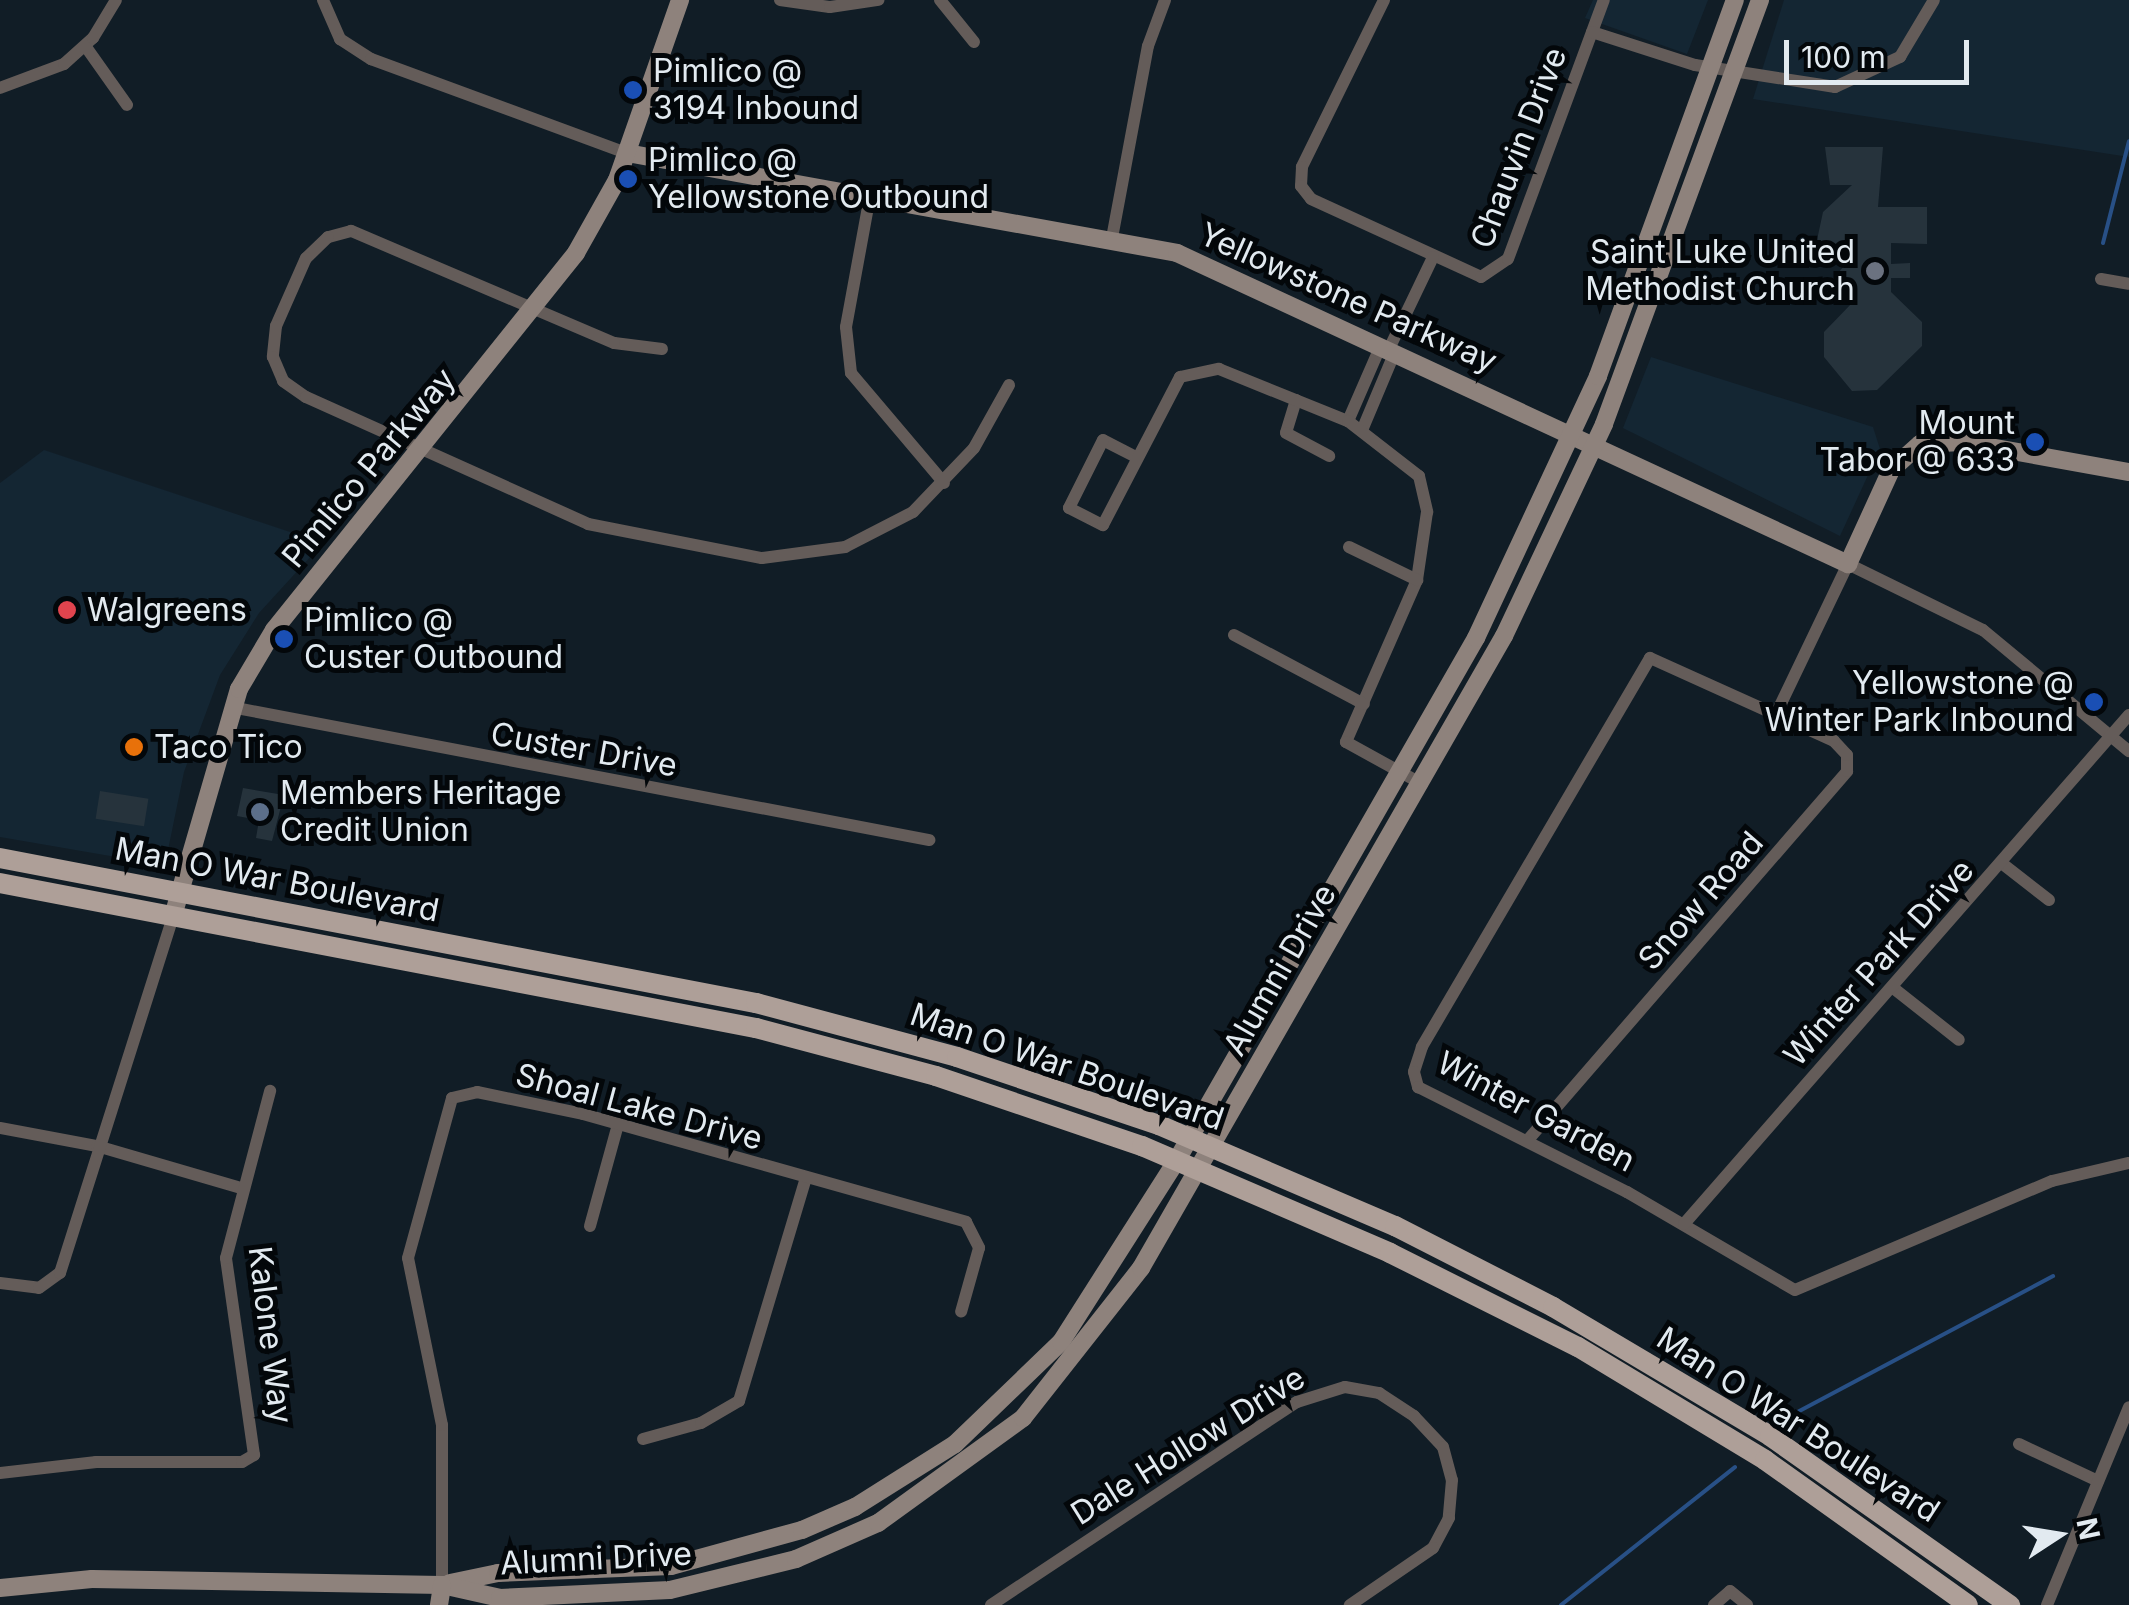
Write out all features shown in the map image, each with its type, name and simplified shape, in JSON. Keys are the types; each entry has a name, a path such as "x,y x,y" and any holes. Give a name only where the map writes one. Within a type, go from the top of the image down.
{"main road":[{"name":"Man O War Boulevard","path":"0,858 756,1003 958,1057 1190,1137 1395,1226 1635,1354 1805,1459 2010,1605"},
{"name":"Man O War Boulevard","path":"0,883 756,1028 936,1076 1201,1168 1390,1253 1612,1367 1765,1460 1968,1605"}],"street":[{"path":"0,88 39,78 86,48 116,0"},
{"name":"Yellowstone Parkway","path":"323,0 340,39 371,59 627,152 1112,238 1198,261 1597,444 1983,630 2129,751"},
{"name":"Pimlico Parkway","path":"0,1283 39,1288 57,1277 173,916 231,707 274,630 538,309 576,253 627,152 680,0"},
{"path":"780,0 830,7 878,0"},
{"path":"940,0 974,42"},
{"path":"1112,238 1148,46 1165,0"},
{"path":"1348,420 1434,257 1311,199 1301,186 1302,167 1384,0"},
{"name":"Chauvin Drive","path":"1434,257 1481,278 1504,266 1604,0"},
{"name":"Alumni Drive","path":"442,1585 498,1573 645,1570 735,1553 897,1484 983,1422 1061,1342 1177,1160 1401,773 1574,434 1735,0"},
{"name":"Alumni Drive","path":"0,1588 92,1579 442,1585 500,1598 670,1590 780,1564 878,1523 966,1466 1037,1404 1123,1296 1214,1148 1422,784 1597,444 1760,0"},
{"name":"Chauvin Drive","path":"1592,32 1711,68 1812,86 1855,82 1900,58 1934,0"},
{"path":"86,48 127,105"},
{"path":"870,196 846,327 851,373 944,484"},
{"path":"662,349 614,343 365,232 316,246 276,326 276,369 306,397 618,534 762,558 868,538 944,484 1009,385"},
{"path":"2101,279 2129,284"},
{"path":"1362,428 1388,348"},
{"path":"1136,457 1103,440 1070,508 1102,524 1180,377 1201,369 1348,420 1418,476 1426,527 1417,580 1346,742 1422,784"},
{"path":"1296,400 1286,433 1329,456"},
{"path":"1776,714 1891,470 1920,444 1962,442 2129,472"},
{"path":"1349,548 1417,580"},
{"path":"1234,635 1364,704"},
{"name":"Winter Garden","path":"1776,714 1650,658 1422,1048 1414,1072 1418,1087 1684,1224 1800,1290 2042,1184 2129,1162"},
{"name":"Custer Drive","path":"231,707 929,840"},
{"name":"Snow Road","path":"1527,1141 1844,778 1840,746 1776,714"},
{"name":"Winter Park Drive","path":"1684,1224 2004,865 2129,716"},
{"path":"2004,865 2050,900"},
{"path":"1892,987 1958,1040"},
{"name":"Kalone Way","path":"0,1473 252,1458 226,1258 270,1090"},
{"name":"Shoal Lake Drive","path":"442,1585 442,1425 408,1258 444,1109 452,1098 477,1092 618,1124 974,1227 979,1248 961,1312"},
{"path":"590,1226 618,1124"},
{"path":"0,1128 97,1146 242,1188"},
{"path":"643,1439 701,1423 740,1401 805,1180"},
{"name":"Dale Hollow Drive","path":"991,1605 1297,1402 1345,1387 1379,1393 1414,1416 1442,1447 1452,1480 1449,1518 1433,1548 1350,1605"},
{"path":"2047,1605 2129,1407"},
{"path":"2019,1444 2098,1481"},
{"path":"439,1605 442,1585"},
{"path":"1714,1605 1730,1591 1747,1605"}],"shaded area":[{"path":"1593,0 1708,0 1687,54 1585,18"},
{"path":"1784,0 2129,0 2129,157 1753,99"},
{"path":"1651,357 1873,427 1880,449 1840,536 1623,428"},
{"path":"44,450 323,543 259,613 220,675 184,772 168,850 151,863 0,837 0,483"}],"building":[{"name":"Saint Luke United Methodist Church","path":"1825,147 1883,147 1878,207 1927,207 1927,244 1891,243 1891,264 1910,263 1910,278 1891,278 1891,292 1922,322 1922,346 1877,390 1852,391 1824,357 1824,332 1853,302 1832,280 1844,266 1817,240 1823,212 1852,185 1830,185"},
{"name":"Members Heritage Credit Union","path":"243,788 284,795 272,841 256,838 259,820 237,816"},
{"path":"100,791 148,799 144,826 96,819"}],"waterway":[{"path":"2103,243 2129,141"},
{"path":"1790,1416 2053,1276"},
{"path":"1561,1605 1735,1467"}],"place":[{"name":"Pimlico @ 3194 Inbound","path":"633,90"},
{"name":"Pimlico @ Yellowstone Outbound","path":"628,179"},
{"name":"Saint Luke United Methodist Church","path":"1875,271"},
{"name":"Mount Tabor @ 633","path":"2035,442"},
{"name":"Walgreens","path":"67,610"},
{"name":"Pimlico @ Custer Outbound","path":"284,639"},
{"name":"Yellowstone @ Winter Park Inbound","path":"2094,702"},
{"name":"Taco Tico","path":"134,747"},
{"name":"Members Heritage Credit Union","path":"260,812"}]}
